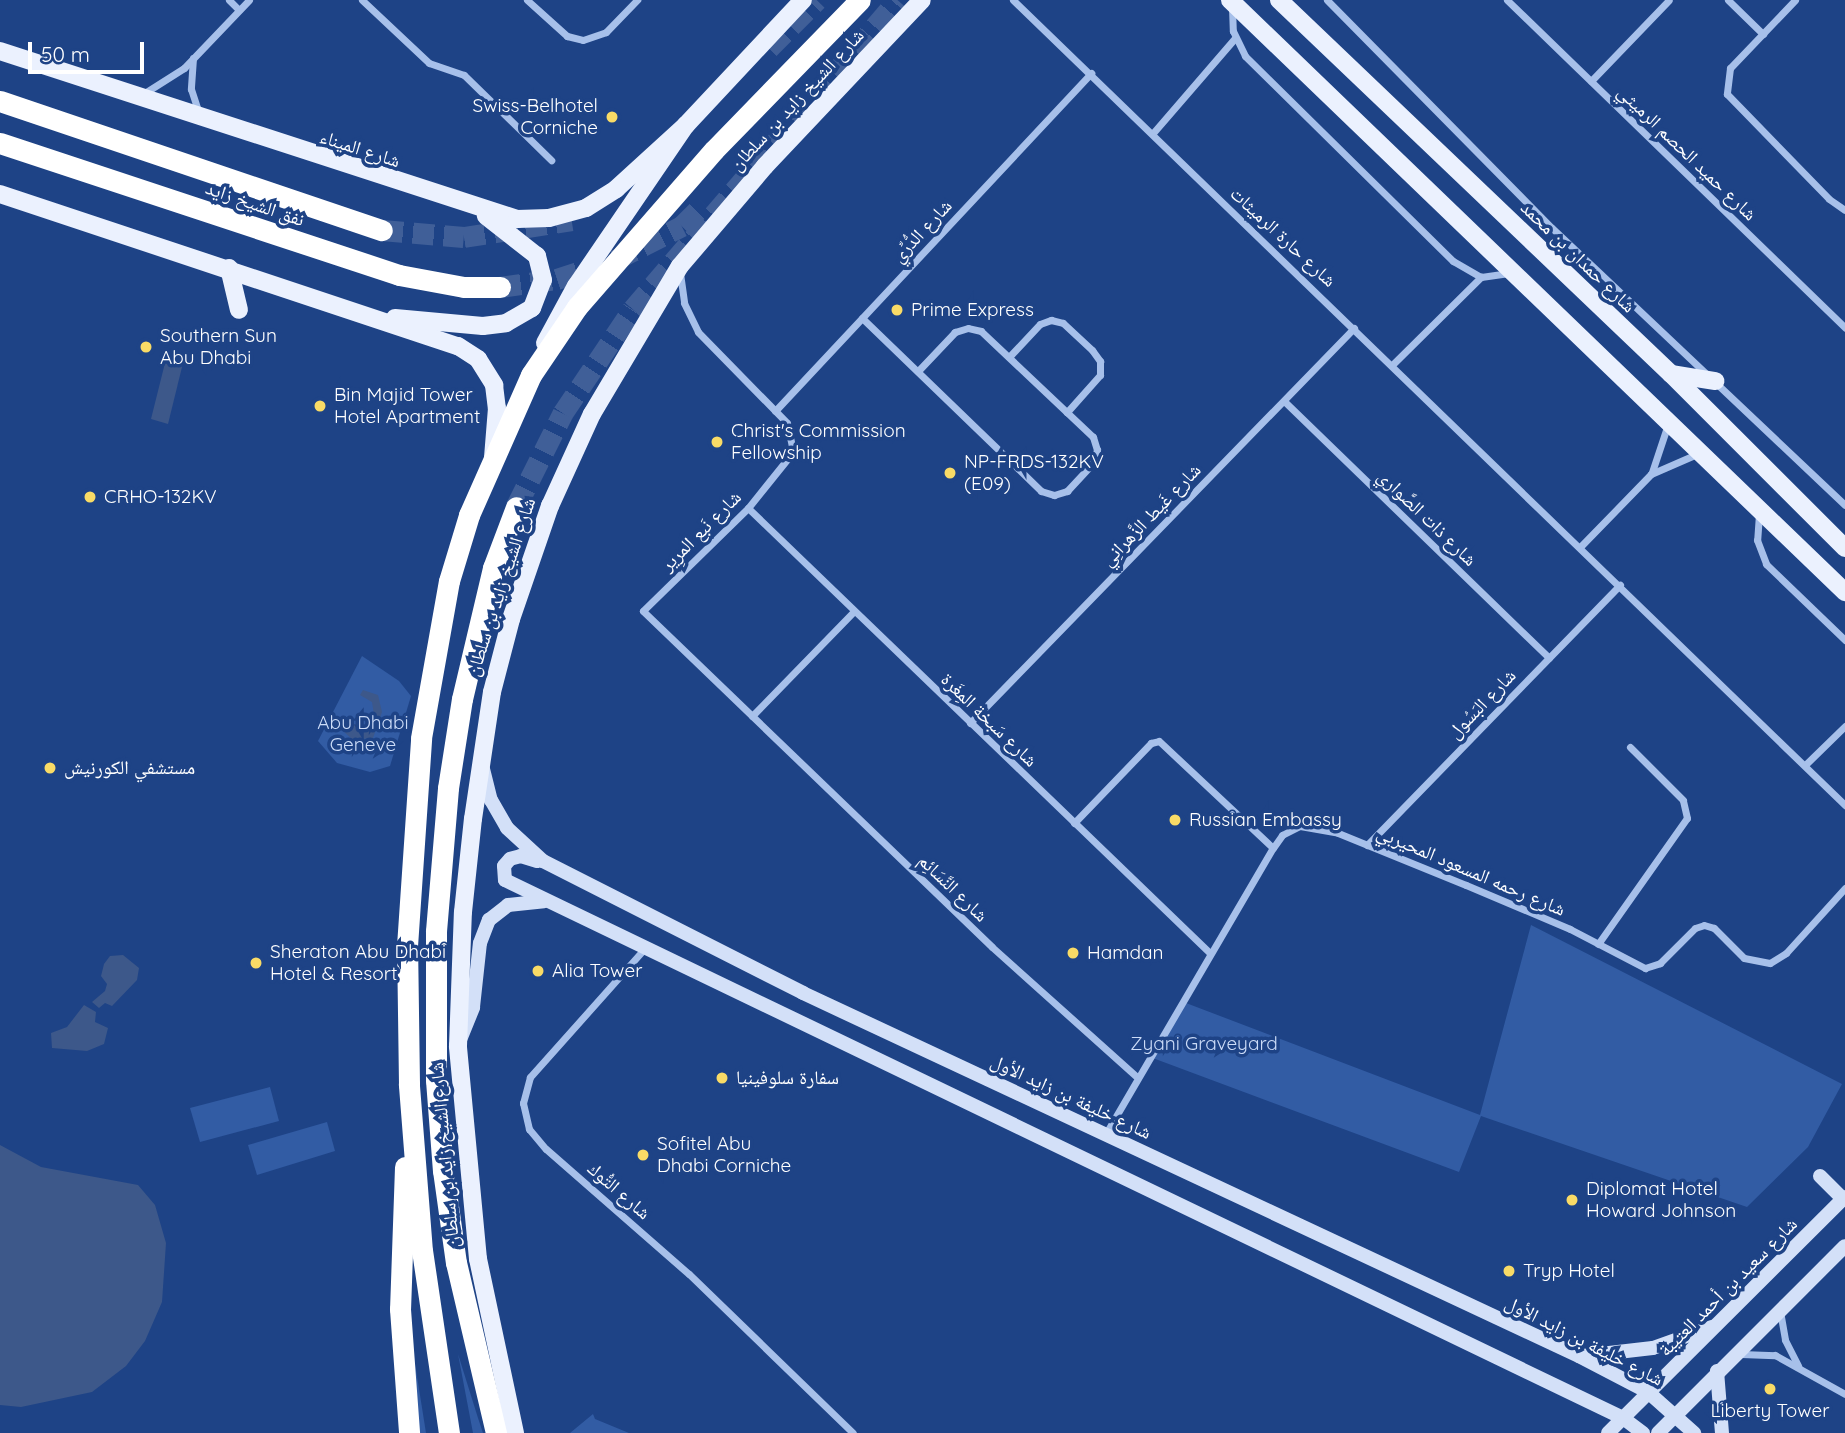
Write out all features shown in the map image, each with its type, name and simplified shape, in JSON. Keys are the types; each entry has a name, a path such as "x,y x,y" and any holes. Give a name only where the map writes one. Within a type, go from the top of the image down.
{"highway":[{"path":"531,375 578,307 657,211 860,0"},
{"name":"نفق الشيخ زايد","path":"0,101 382,230"},
{"name":"نفق الشيخ زايد","path":"0,143 399,275 464,287 500,287"},
{"name":"شارع الشيخ زايد بن سلطان","path":"449,1433 422,1251 410,1084 410,879 428,685 449,581 469,514 531,375"},
{"path":"496,1433 461,1290 443,1171 436,1080 436,930 448,788 462,699 493,568 516,508"},
{"path":"409,1433 400,1309 410,1084"}],"main road":[{"name":"شارع الشيخ زايد بن سلطان","path":"531,375 576,286 686,125 803,0"},
{"name":"شارع الشيخ زايد بن سلطان","path":"515,1433 476,1249 458,1046 463,912 481,753 510,619 550,506 619,362 680,266 765,166 922,0"},
{"name":"شارع حمدان بن محمد","path":"1279,0 1671,374 1845,548"},
{"path":"1231,1 1512,273 1760,507 1845,592"},
{"name":"شارع الميناء","path":"0,51 133,97 508,218 536,219 586,208 616,189 686,125"},
{"path":"0,194 457,346 478,359 496,396 493,458"},
{"path":"353,313 483,326 506,323 533,308 543,279 537,256 478,210"},
{"path":"229,268 239,310"},
{"path":"1671,374 1715,381"},
{"name":"شارع خليفة بن زايد الأول","path":"481,753 491,800 506,828 529,852 558,869 1104,1136 1579,1356 1648,1392 1694,1433"},
{"path":"558,869 521,856 505,866 509,885 549,900 1623,1418 1643,1433"},
{"path":"458,1046 473,1007 480,943 489,920 508,905 549,900"},
{"path":"1820,1176 1844,1198"},
{"name":"شارع سعيد بن أحمد العتيبة","path":"1608,1433 1844,1198"},
{"path":"1658,1433 1717,1371 1845,1246"},
{"path":"1579,1356 1653,1348 1723,1321"},
{"path":"1717,1371 1722,1433"}],"street":[{"path":"229,0 239,10"},
{"path":"133,97 160,86 194,57 249,0"},
{"path":"362,0 429,64 464,75 551,160"},
{"path":"527,0 567,36 583,40 606,32 637,0"},
{"name":"شارع حارة الرميثات","path":"1013,0 1393,364 1845,805"},
{"path":"1327,0 1552,228 1845,505"},
{"name":"شارع حميد الحصم الرميثي","path":"1507,0 1845,328"},
{"path":"1591,81 1669,0"},
{"path":"1728,0 1763,34"},
{"path":"1795,0 1730,68 1727,94 1829,199 1845,210"},
{"path":"1231,1 1235,38 1245,56 1453,261 1480,277 1512,273"},
{"path":"1153,133 1235,38"},
{"path":"194,57 191,89 202,119"},
{"name":"شارع الدُّرِّي","path":"775,411 1091,73"},
{"name":"شارع نَبع المرِير","path":"643,611 748,508 793,452 792,432 698,332 684,303 680,266"},
{"path":"1393,364 1480,277"},
{"path":"862,318 1047,494 1067,491 1096,457 1093,436 981,331 968,328 955,332 919,370"},
{"path":"1009,357 1040,324 1051,320 1063,323 1092,349 1100,361 1100,374 1067,412"},
{"name":"شارع غَيط الزَّهرانِي","path":"970,723 1354,328"},
{"name":"شارع ذات الصَّواري","path":"1284,401 1549,658"},
{"path":"1651,474 1669,420"},
{"path":"1581,546 1651,474 1701,452"},
{"path":"1760,507 1757,540 1761,556 1845,640"},
{"name":"شارع سَبخة المِغَرة","path":"748,508 1210,953"},
{"name":"شارع البَسُول","path":"1367,845 1620,584"},
{"name":"شارع النَّسَائِم","path":"643,611 992,947 1136,1076"},
{"path":"752,716 854,611"},
{"path":"1805,765 1845,726"},
{"path":"1074,823 1151,743 1160,741 1273,848"},
{"path":"1598,944 1686,818 1683,800 1630,747"},
{"name":"شارع رحمه المسعود المحيربي","path":"1104,1136 1136,1076 1273,848 1290,830 1309,825 1367,845 1598,944 1637,967 1653,967 1695,928 1704,925 1714,928 1744,958 1770,963 1786,953 1845,888"},
{"name":"شارع التُّوك","path":"645,948 530,1077 523,1103 529,1129 853,1433"},
{"path":"1780,1310 1785,1340 1798,1366"},
{"path":"1737,1354 1775,1355 1845,1394"}],"green space":[{"name":"Abu Dhabi Geneve","path":"362,656 399,681 411,696 390,766 370,772 337,763 318,741"},
{"name":"Zyani Graveyard","path":"1531,925 1842,1084 1808,1147 1747,1207 1481,1116 1459,1172 1150,1057 1186,1003 1480,1115"},
{"path":"270,1087 279,1121 200,1142 190,1108"},
{"path":"327,1122 335,1151 257,1175 248,1145"},
{"path":"410,1332 426,1433 416,1433"},
{"path":"458,1354 478,1418 483,1433 473,1433"},
{"path":"593,1414 595,1419 629,1433 570,1433"}],"shaded area":[{"path":"166,359 183,363 168,424 151,419"},
{"path":"363,690 378,695 382,712 373,738 353,740 342,730 346,722 363,726 374,715 372,702 360,695"},
{"path":"123,955 139,968 137,980 112,1006 105,1003 99,1008 92,1002 105,991 107,984 101,976 104,964 110,956"},
{"path":"84,1005 96,1012 95,1022 108,1028 104,1044 87,1051 52,1048 51,1033 67,1027"},
{"path":"0,1145 41,1167 138,1185 155,1205 166,1243 162,1302 145,1341 126,1366 92,1392 21,1407 0,1405"}],"tunnel":[{"path":"769,48 817,0"},
{"path":"516,507 563,413 633,309 898,0"},
{"path":"500,287 557,279 615,260 682,226 704,204"},
{"path":"382,230 464,237 572,220"}],"place":[{"name":"Swiss-Belhotel Corniche","path":"612,117"},
{"name":"Prime Express","path":"897,310"},
{"name":"Southern Sun Abu Dhabi","path":"146,347"},
{"name":"Bin Majid Tower Hotel Apartment","path":"320,406"},
{"name":"Christ's Commission Fellowship","path":"717,442"},
{"name":"NP-FRDS-132KV (E09)","path":"950,473"},
{"name":"CRHO-132KV","path":"90,497"},
{"name":"مستشفي الكورنيش","path":"50,768"},
{"name":"Russian Embassy","path":"1175,820"},
{"name":"Hamdan","path":"1073,953"},
{"name":"Sheraton Abu Dhabi Hotel & Resort","path":"256,963"},
{"name":"Alia Tower","path":"538,971"},
{"name":"سفارة سلوفينيا","path":"722,1078"},
{"name":"Sofitel Abu Dhabi Corniche","path":"643,1155"},
{"name":"Diplomat Hotel Howard Johnson","path":"1572,1200"},
{"name":"Tryp Hotel","path":"1509,1271"},
{"name":"Liberty Tower","path":"1770,1389"}]}
